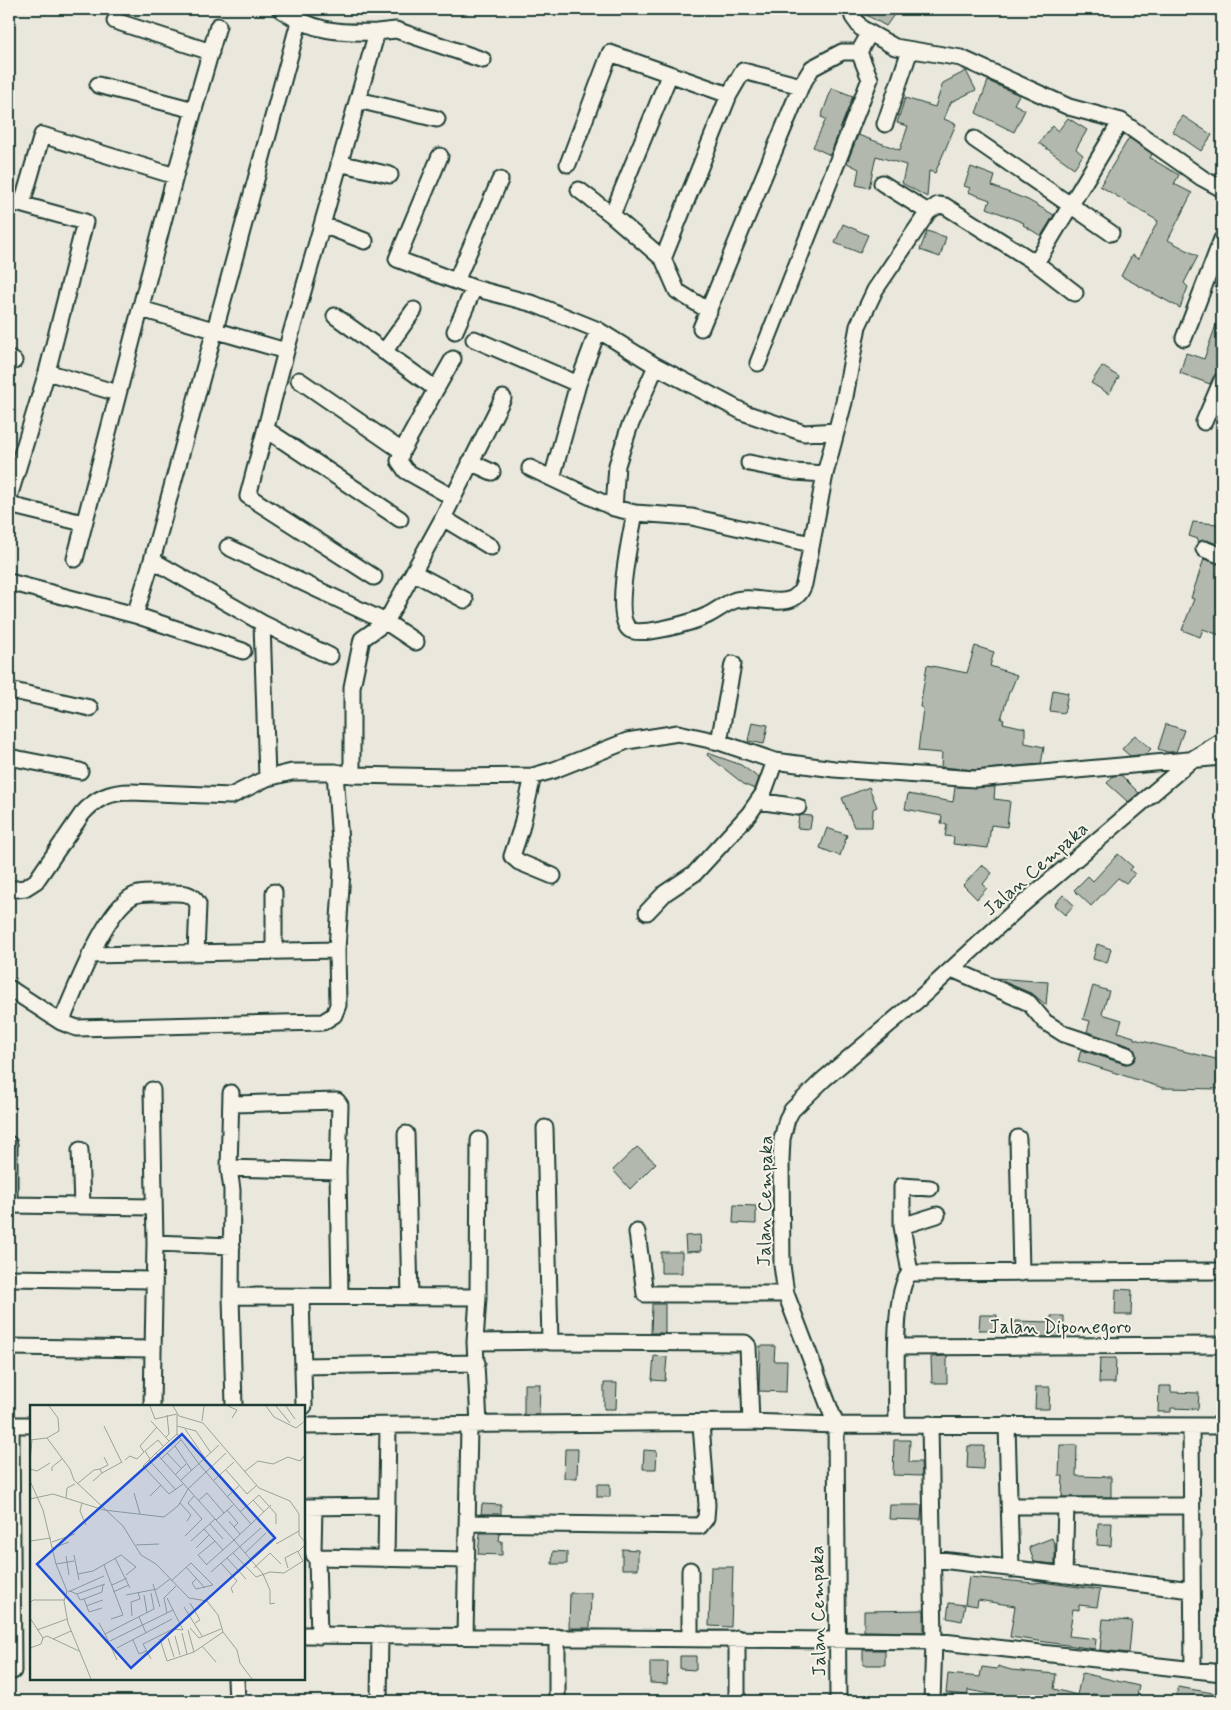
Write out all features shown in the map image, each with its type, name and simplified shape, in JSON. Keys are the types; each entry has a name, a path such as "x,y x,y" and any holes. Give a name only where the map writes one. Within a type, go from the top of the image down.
{"street":[{"path":"280,9 299,22 340,33 396,30 483,60"},
{"path":"851,9 856,24 869,34 895,47 961,58 1069,107 1121,120 1202,178 1222,189"},
{"path":"115,21 212,52"},
{"path":"135,615 152,560 299,22"},
{"path":"75,559 175,176 218,26"},
{"path":"374,577 248,496 267,430 286,351 377,32"},
{"path":"859,52 869,34"},
{"path":"884,124 910,50"},
{"path":"701,328 802,86 812,68 842,52 859,52"},
{"path":"758,363 870,79 859,52"},
{"path":"568,164 610,53 669,76 729,95"},
{"path":"663,259 729,95 744,71 802,86"},
{"path":"612,215 669,76"},
{"path":"98,85 194,110"},
{"path":"358,100 437,119"},
{"path":"1036,263 1121,120"},
{"path":"9,497 47,372 85,222 16,203 42,135 175,176"},
{"path":"974,139 1111,233"},
{"path":"440,156 398,260 474,288 534,304 598,330 656,366 745,413 804,433 836,431"},
{"path":"339,163 390,175"},
{"path":"456,281 500,180"},
{"path":"882,183 928,212"},
{"path":"579,190 612,215 663,259 677,291 708,311"},
{"path":"635,513 622,608 625,624 638,633 705,617 733,601 742,599 788,601 796,598 804,584 826,474 844,402 858,326 875,290 928,212 938,205 945,206 1036,263 1075,293"},
{"path":"323,225 366,241"},
{"path":"1184,338 1222,239"},
{"path":"455,331 474,288"},
{"path":"141,310 286,351"},
{"path":"384,352 414,310"},
{"path":"335,316 436,390"},
{"path":"552,478 578,384 598,330"},
{"path":"474,339 578,384"},
{"path":"452,497 406,471 399,463 402,450 453,359"},
{"path":"614,508 618,466 629,428 656,366"},
{"path":"47,372 117,393"},
{"path":"299,380 402,450"},
{"path":"1204,422 1222,380"},
{"path":"352,775 352,686 357,655 362,639 386,622 443,518 502,398"},
{"path":"267,430 400,519"},
{"path":"470,462 492,472"},
{"path":"749,463 794,472 826,474"},
{"path":"530,468 614,508 635,513 692,517 811,544"},
{"path":"9,505 84,523"},
{"path":"443,518 490,547"},
{"path":"228,547 386,622 416,642"},
{"path":"1204,549 1222,556"},
{"path":"152,560 262,623 330,656"},
{"path":"414,573 465,600"},
{"path":"9,582 135,615 243,651"},
{"path":"262,623 267,778"},
{"path":"720,742 733,664"},
{"path":"9,690 90,708"},
{"path":"9,890 25,888 36,882 82,814 97,799 124,792 231,796 267,778 292,772 334,772 352,775 533,776 554,770 627,741 678,733 720,742 775,761 834,769 975,779 1222,757"},
{"name":"Jalan Cempaka","path":"838,1701 836,1639 836,1425 786,1294 782,1265 781,1150 789,1114 824,1079 952,970 1017,909 1194,758 1222,741"},
{"path":"9,757 80,771"},
{"path":"647,912 665,893 686,881 705,864 758,801 767,786 775,761"},
{"path":"9,988 61,1022 77,1028 323,1022 334,1015 338,1005 337,950 342,871 334,772"},
{"path":"533,776 521,829 512,856 519,862 553,876"},
{"path":"758,801 798,807"},
{"path":"274,892 274,951"},
{"path":"61,1022 90,955 107,926 131,897 136,894 186,893 196,899 198,904 196,953"},
{"path":"90,955 337,950"},
{"path":"952,970 1029,1003 1045,1022 1064,1034 1127,1055"},
{"path":"152,1090 155,1243 152,1280 152,1405"},
{"path":"234,1405 229,1168 231,1098 339,1103 340,1296"},
{"path":"544,1128 549,1341"},
{"path":"406,1134 410,1297"},
{"path":"1018,1138 1021,1273"},
{"path":"465,1636 467,1523 477,1363 475,1342 478,1297 479,1140"},
{"path":"9,1144 9,1205 154,1207"},
{"path":"80,1150 82,1206"},
{"path":"229,1168 338,1172"},
{"path":"910,1273 902,1226 902,1186 930,1188"},
{"path":"902,1226 937,1215"},
{"path":"637,1232 645,1294 786,1294"},
{"path":"155,1243 232,1246"},
{"path":"898,1424 897,1347 900,1294 904,1280 910,1273 1222,1271"},
{"path":"9,1278 152,1280"},
{"path":"231,1296 478,1297"},
{"path":"301,1296 304,1405"},
{"path":"475,1342 745,1343 748,1346 751,1422"},
{"name":"Jalan Diponegoro","path":"897,1347 1222,1345"},
{"path":"9,1347 152,1349"},
{"path":"303,1366 477,1363"},
{"path":"305,1426 701,1424 751,1422 836,1425 930,1424 1191,1428 1222,1426"},
{"path":"467,1523 700,1526 706,1518 707,1505 701,1424"},
{"path":"930,1424 934,1641 932,1701"},
{"path":"13,1670 10,1425 30,1425"},
{"path":"1007,1425 1011,1569"},
{"path":"386,1559 388,1426"},
{"path":"1191,1428 1193,1669"},
{"path":"319,1636 317,1557 314,1555 313,1550 309,1507 386,1506"},
{"path":"1009,1506 1191,1506"},
{"path":"1064,1575 1066,1506"},
{"path":"317,1557 466,1560"},
{"path":"932,1559 1192,1590"},
{"path":"690,1570 690,1638"},
{"path":"305,1636 934,1641 1193,1669 1222,1674"},
{"path":"379,1701 380,1636"},
{"path":"556,1701 557,1637"},
{"path":"737,1638 738,1701"},
{"path":"236,1680 237,1701"}],"building":[{"path":"861,9 898,9 886,26 861,12"},
{"path":"966,71 976,90 951,102 944,119 956,124 935,173 929,171 927,197 902,183 906,165 876,156 869,188 856,185 859,169 847,163 858,135 900,150 908,126 897,123 905,98 935,107 943,83"},
{"path":"988,81 1019,95 1014,104 1025,110 1014,132 976,113"},
{"path":"832,88 853,96 830,155 813,147 826,119 821,117"},
{"path":"1183,116 1212,135 1201,151 1172,131"},
{"path":"1068,118 1087,130 1076,149 1083,155 1074,168 1039,143 1052,126 1058,131"},
{"path":"1129,138 1152,154 1150,158 1179,175 1174,184 1192,193 1168,240 1198,256 1184,283 1188,287 1180,308 1121,276 1132,255 1138,259 1158,221 1100,186"},
{"path":"971,167 995,176 992,186 1028,200 1054,215 1041,236 1023,225 1024,223 987,208 990,200 968,192 970,188 964,186"},
{"path":"843,224 868,235 860,253 835,243"},
{"path":"927,231 946,237 940,257 920,250"},
{"path":"1221,311 1222,363 1219,371 1210,384 1180,373 1186,353 1204,359"},
{"path":"1102,366 1119,377 1109,394 1091,383"},
{"path":"1221,515 1222,546 1207,540 1197,543 1198,539 1189,536 1193,522 1218,524"},
{"path":"1204,559 1222,565 1222,636 1203,629 1200,637 1182,630 1194,599 1191,598"},
{"path":"975,646 994,652 990,666 1017,675 1009,692 1001,719 1004,720 1003,723 1025,728 1025,743 1044,747 1041,764 975,770 941,767 942,753 918,751 923,708 920,707 927,665 967,673"},
{"path":"1053,690 1068,693 1064,713 1050,711"},
{"path":"752,722 768,725 764,744 748,741"},
{"path":"1166,724 1184,730 1176,752 1158,749"},
{"path":"1135,735 1151,749 1146,754 1130,756 1122,749"},
{"path":"708,753 741,765 759,778 755,789 745,785 707,755"},
{"path":"1121,775 1139,793 1128,802 1107,783 1113,776"},
{"path":"869,787 877,807 873,809 872,827 854,827 842,798"},
{"path":"955,787 995,787 994,799 1010,801 1007,827 991,825 988,848 953,844 954,837 945,836 947,824 941,823 942,816 905,809 908,794 953,802"},
{"path":"799,816 812,816 810,829 797,828"},
{"path":"827,828 847,835 840,856 820,848"},
{"path":"1118,854 1133,867 1130,870 1135,874 1126,883 1118,878 1091,906 1074,890 1088,876 1093,881"},
{"path":"982,865 992,873 983,884 987,888 977,899 963,885"},
{"path":"1063,895 1074,905 1065,915 1054,905"},
{"path":"1097,944 1111,949 1107,963 1093,959"},
{"path":"995,978 1048,982 1046,1005 1033,994"},
{"path":"1093,986 1109,991 1102,1014 1122,1020 1118,1032 1134,1037 1134,1039 1220,1060 1222,1062 1222,1089 1163,1088 1078,1061 1081,1050 1125,1064 1133,1062 1136,1057 1134,1049 1130,1046 1087,1032 1090,1021 1083,1019"},
{"path":"637,1147 656,1163 630,1189 613,1170"},
{"path":"734,1205 756,1206 756,1224 733,1223"},
{"path":"700,1235 701,1251 686,1252 685,1236"},
{"path":"661,1252 682,1252 682,1273 661,1273"},
{"path":"1116,1289 1132,1290 1131,1315 1115,1315"},
{"path":"652,1304 665,1304 665,1333 651,1333"},
{"path":"980,1315 997,1315 996,1330 979,1330"},
{"path":"1051,1316 1064,1316 1064,1337 1015,1337 1016,1321 1051,1322"},
{"path":"760,1346 775,1346 774,1361 787,1361 786,1392 759,1391"},
{"path":"654,1356 667,1357 665,1381 652,1380"},
{"path":"947,1356 947,1383 932,1383 931,1357"},
{"path":"1100,1358 1116,1358 1115,1383 1099,1383"},
{"path":"604,1383 617,1383 616,1409 604,1409"},
{"path":"524,1384 540,1384 539,1415 524,1415"},
{"path":"1159,1386 1171,1386 1171,1392 1199,1393 1198,1409 1171,1408 1171,1412 1158,1412"},
{"path":"1036,1387 1050,1387 1049,1409 1035,1409"},
{"path":"894,1440 910,1440 909,1462 921,1462 922,1476 893,1475"},
{"path":"1060,1445 1077,1445 1076,1476 1111,1477 1111,1497 1062,1497 1063,1476 1059,1476"},
{"path":"968,1446 984,1446 983,1469 967,1468"},
{"path":"565,1449 578,1449 577,1478 564,1478"},
{"path":"644,1450 657,1451 656,1469 643,1469"},
{"path":"597,1484 610,1484 610,1497 597,1497"},
{"path":"482,1504 501,1505 501,1514 481,1514"},
{"path":"890,1505 922,1505 921,1520 889,1519"},
{"path":"1098,1523 1112,1523 1111,1546 1097,1545"},
{"path":"480,1533 500,1533 499,1541 502,1541 502,1555 478,1554"},
{"path":"1052,1538 1055,1547 1055,1564 1034,1562 1029,1547"},
{"path":"622,1549 638,1550 638,1569 622,1569"},
{"path":"553,1551 567,1552 567,1564 552,1564"},
{"path":"711,1567 733,1567 731,1627 709,1626"},
{"path":"969,1577 1034,1583 1042,1582 1100,1590 1097,1607 1079,1605 1079,1610 1073,1609 1069,1636 1096,1639 1095,1649 1010,1637 1015,1606 978,1600 977,1606 965,1604"},
{"path":"570,1593 591,1593 590,1628 569,1628"},
{"path":"949,1603 965,1605 962,1621 947,1618"},
{"path":"924,1610 924,1632 864,1631 864,1611"},
{"path":"1103,1619 1132,1621 1129,1653 1100,1650"},
{"path":"863,1650 885,1650 885,1665 863,1665"},
{"path":"680,1656 696,1656 696,1670 680,1669"},
{"path":"650,1662 668,1662 667,1684 650,1683"},
{"path":"998,1666 1011,1670 1056,1674 1054,1689 1077,1695 1082,1673 1139,1686 1136,1701 1092,1694 1091,1700 1082,1698 1082,1701 1054,1701 1006,1697 968,1690 968,1695 946,1693 948,1674 980,1677 982,1667 997,1669"},
{"path":"1178,1687 1219,1694 1218,1701 1176,1701"}]}
